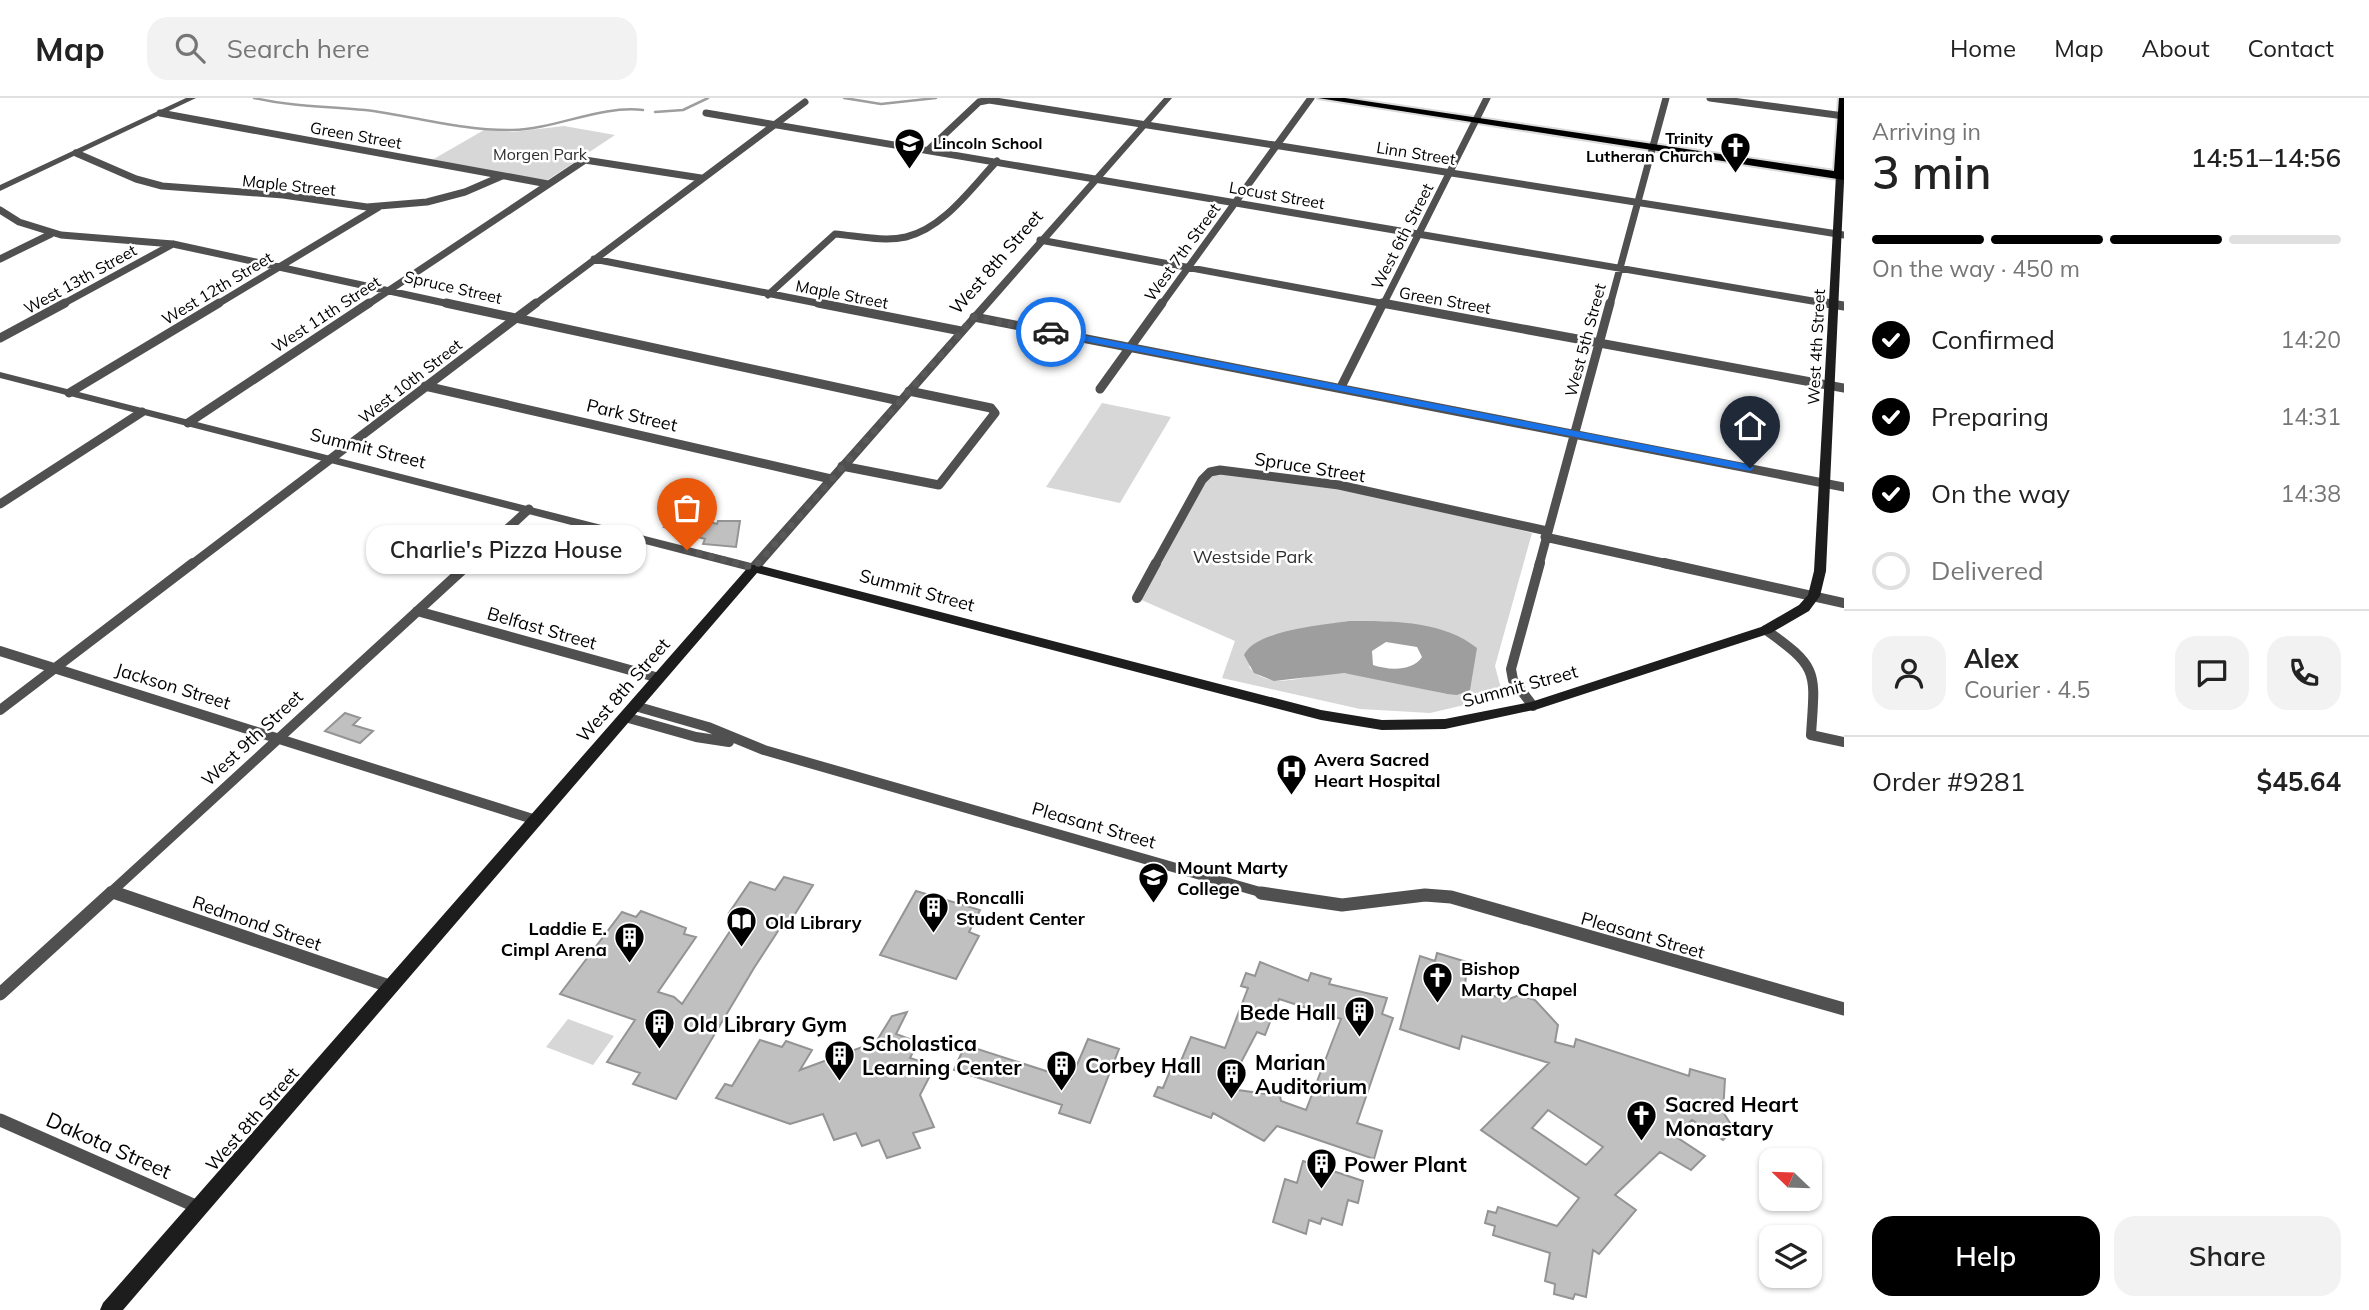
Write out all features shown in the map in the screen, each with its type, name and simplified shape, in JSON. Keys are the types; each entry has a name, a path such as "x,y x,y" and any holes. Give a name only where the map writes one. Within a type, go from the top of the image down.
{"highway":[{"path":"1323,98 1842,171"},
{"path":"1358,98 1477,118"},
{"name":"West 4th Street","path":"1842,171 1843,98"}],"main road":[{"name":"West 4th Street","path":"1814,596 1820,571 1830,385 1839,305 1842,171"},
{"name":"West 8th Street","path":"110,1310 754,568"},
{"name":"Summit Street","path":"754,568 1321,715 1382,726 1445,724 1533,706 1766,630 1804,608 1814,596"}],"street":[{"path":"0,188 192,98"},
{"name":"West 8th Street","path":"754,568 1040,240 1168,98"},
{"name":"West 7th Street","path":"1100,389 1311,98"},
{"name":"West 6th Street","path":"1341,387 1487,98"},
{"name":"West 5th Street","path":"1533,706 1513,680 1511,669 1666,98"},
{"path":"1710,98 1843,116"},
{"name":"Linn Street","path":"928,150 984,100 1840,234"},
{"name":"West 10th Street","path":"0,710 333,459 425,386 805,102"},
{"name":"Green Street","path":"160,113 548,184"},
{"name":"Locust Street","path":"706,113 1839,305"},
{"name":"Maple Street","path":"76,153 117,174 168,188 286,195 379,207 458,196 484,187 502,176"},
{"name":"West 11th Street","path":"188,423 585,160 701,178"},
{"path":"768,295 835,234 885,238 918,233 936,222 997,161"},
{"name":"West 12th Street","path":"69,393 379,207"},
{"name":"Spruce Street","path":"0,210 10,218 51,233 173,244 900,401"},
{"path":"0,259 51,233"},
{"name":"Green Street","path":"1040,240 1844,388"},
{"name":"West 13th Street","path":"0,338 173,244"},
{"name":"Maple Street","path":"594,259 961,331"},
{"path":"974,317 1844,487"},
{"name":"Summit Street","path":"0,374 754,568"},
{"name":"Park Street","path":"425,386 831,479"},
{"path":"842,466 939,485 994,409 909,391"},
{"path":"3,499 142,412"},
{"name":"Spruce Street","path":"1137,598 1202,480 1210,472 1220,470 1339,485 1844,603"},
{"name":"West 9th Street","path":"0,994 529,509"},
{"name":"Belfast Street","path":"416,611 659,678"},
{"path":"1766,630 1808,660 1815,671 1811,735 1844,742"},
{"name":"Jackson Street","path":"0,651 536,820"},
{"name":"Pleasant Street","path":"630,711 696,737 742,744 1266,894 1312,905 1356,905 1427,893 1451,897 1844,1009"},
{"name":"Redmond Street","path":"111,891 392,987"},
{"name":"Dakota Street","path":"0,1120 200,1208"}],"green space":[{"name":"Morgen Park","path":"564,126 615,135 546,181 432,160 484,130 513,132"},
{"path":"1102,403 1171,417 1120,503 1046,487"},
{"name":"Westside Park","path":"1210,472 1339,485 1532,533 1495,666 1503,696 1430,713 1360,709 1222,678 1235,641 1137,598","holes":["1349,621 1384,621 1434,628 1446,694 1349,673 1278,681 1258,675 1249,667 1272,635"]},
{"path":"568,1019 614,1036 593,1065 546,1047"}],"shaded area":[{"path":"1349,621 1416,624 1448,632 1463,639 1477,648 1470,690 1457,695 1447,694 1344,673 1274,681 1254,673 1244,655 1251,647 1275,634","holes":["1386,642 1417,647 1422,657 1412,665 1392,669 1373,665 1372,651"]}],"building":[{"path":"678,513 717,524 718,521 740,521 736,547 703,544 705,539 664,527"},
{"path":"345,713 360,718 353,725 373,731 360,743 325,731"},
{"path":"784,877 813,885 785,930 780,928 754,968 676,1099 633,1084 640,1073 607,1062 635,1020 560,994 622,912 636,917 641,911 686,928 684,934 696,937 658,992 674,997 682,1004 740,916 729,913 750,882 775,890"},
{"name":"Roncalli Student Center","path":"916,891 980,910 969,932 979,936 956,979 880,955"},
{"name":"Sacred Heart Monastary","path":"1437,953 1467,962 1465,987 1507,1000 1519,995 1535,1000 1558,1025 1555,1042 1574,1047 1576,1039 1689,1076 1690,1069 1725,1079 1723,1112 1734,1129 1723,1140 1692,1120 1675,1136 1705,1156 1691,1170 1660,1152 1615,1195 1636,1210 1599,1254 1593,1250 1586,1297 1575,1294 1573,1299 1554,1294 1555,1284 1545,1281 1550,1253 1493,1235 1495,1226 1485,1223 1488,1211 1496,1213 1498,1207 1557,1226 1579,1198 1481,1130 1549,1063 1462,1036 1459,1049 1400,1029 1420,956 1435,961","holes":["1548,1110 1603,1147 1586,1165 1532,1128"]},
{"path":"1260,962 1308,981 1311,973 1331,979 1329,984 1387,998 1382,1014 1393,1018 1357,1123 1382,1131 1374,1159 1277,1126 1264,1141 1213,1113 1211,1118 1154,1096 1158,1087 1163,1088 1172,1066 1178,1068 1191,1037 1225,1048 1248,988 1241,986 1246,973 1255,976","holes":["1279,999 1341,1019 1306,1110 1281,1101 1280,1096 1231,1089 1227,1064 1238,1068 1257,1032 1265,1035"]},
{"name":"Scholastica Learning Center","path":"907,1012 896,1034 918,1042 910,1058 935,1066 920,1095 934,1127 913,1133 920,1148 887,1158 879,1140 862,1146 856,1133 834,1140 823,1114 790,1124 716,1098 725,1084 732,1086 760,1040 782,1047 786,1041 812,1050 800,1070 876,1042 892,1016"},
{"name":"Corbey Hall","path":"1088,1039 1119,1049 1090,1123 1059,1113 1062,1105 954,1070 965,1045 1071,1079"},
{"name":"Power Plant","path":"1303,1161 1363,1181 1358,1203 1348,1200 1342,1225 1322,1218 1320,1224 1309,1220 1306,1234 1273,1222 1285,1179 1297,1183"}],"waterway":[{"path":"254,98 296,105 365,110 493,130 528,129 611,111 643,110"},
{"path":"655,112 683,110 708,98"},
{"path":"844,98 881,104 936,98"}],"way so far":[{"path":"687,550 754,568 974,317 1051,332"}],"place":[{"name":"Lincoln School","path":"910,170"},
{"name":"Trinity Lutheran Church","path":"1736,174"},
{"name":"Charlie's Pizza House","path":"687,550"},
{"name":"Avera Sacred Heart Hospital","path":"1291,796"},
{"name":"Mount Marty College","path":"1154,904"},
{"name":"Roncalli Student Center","path":"933,934"},
{"name":"Old Library","path":"742,949"},
{"name":"Laddie E. Cimpl Arena","path":"630,965"},
{"name":"Bishop Marty Chapel","path":"1438,1005"},
{"name":"Bede Hall","path":"1359,1039"},
{"name":"Old Library Gym","path":"660,1051"},
{"name":"Scholastica Learning Center","path":"839,1082"},
{"name":"Corbey Hall","path":"1062,1092"},
{"name":"Marian Auditorium","path":"1232,1101"},
{"name":"Sacred Heart Monastary","path":"1642,1143"},
{"name":"Power Plant","path":"1321,1191"}],"route":[{"path":"1051,332 1750,468"}]}
